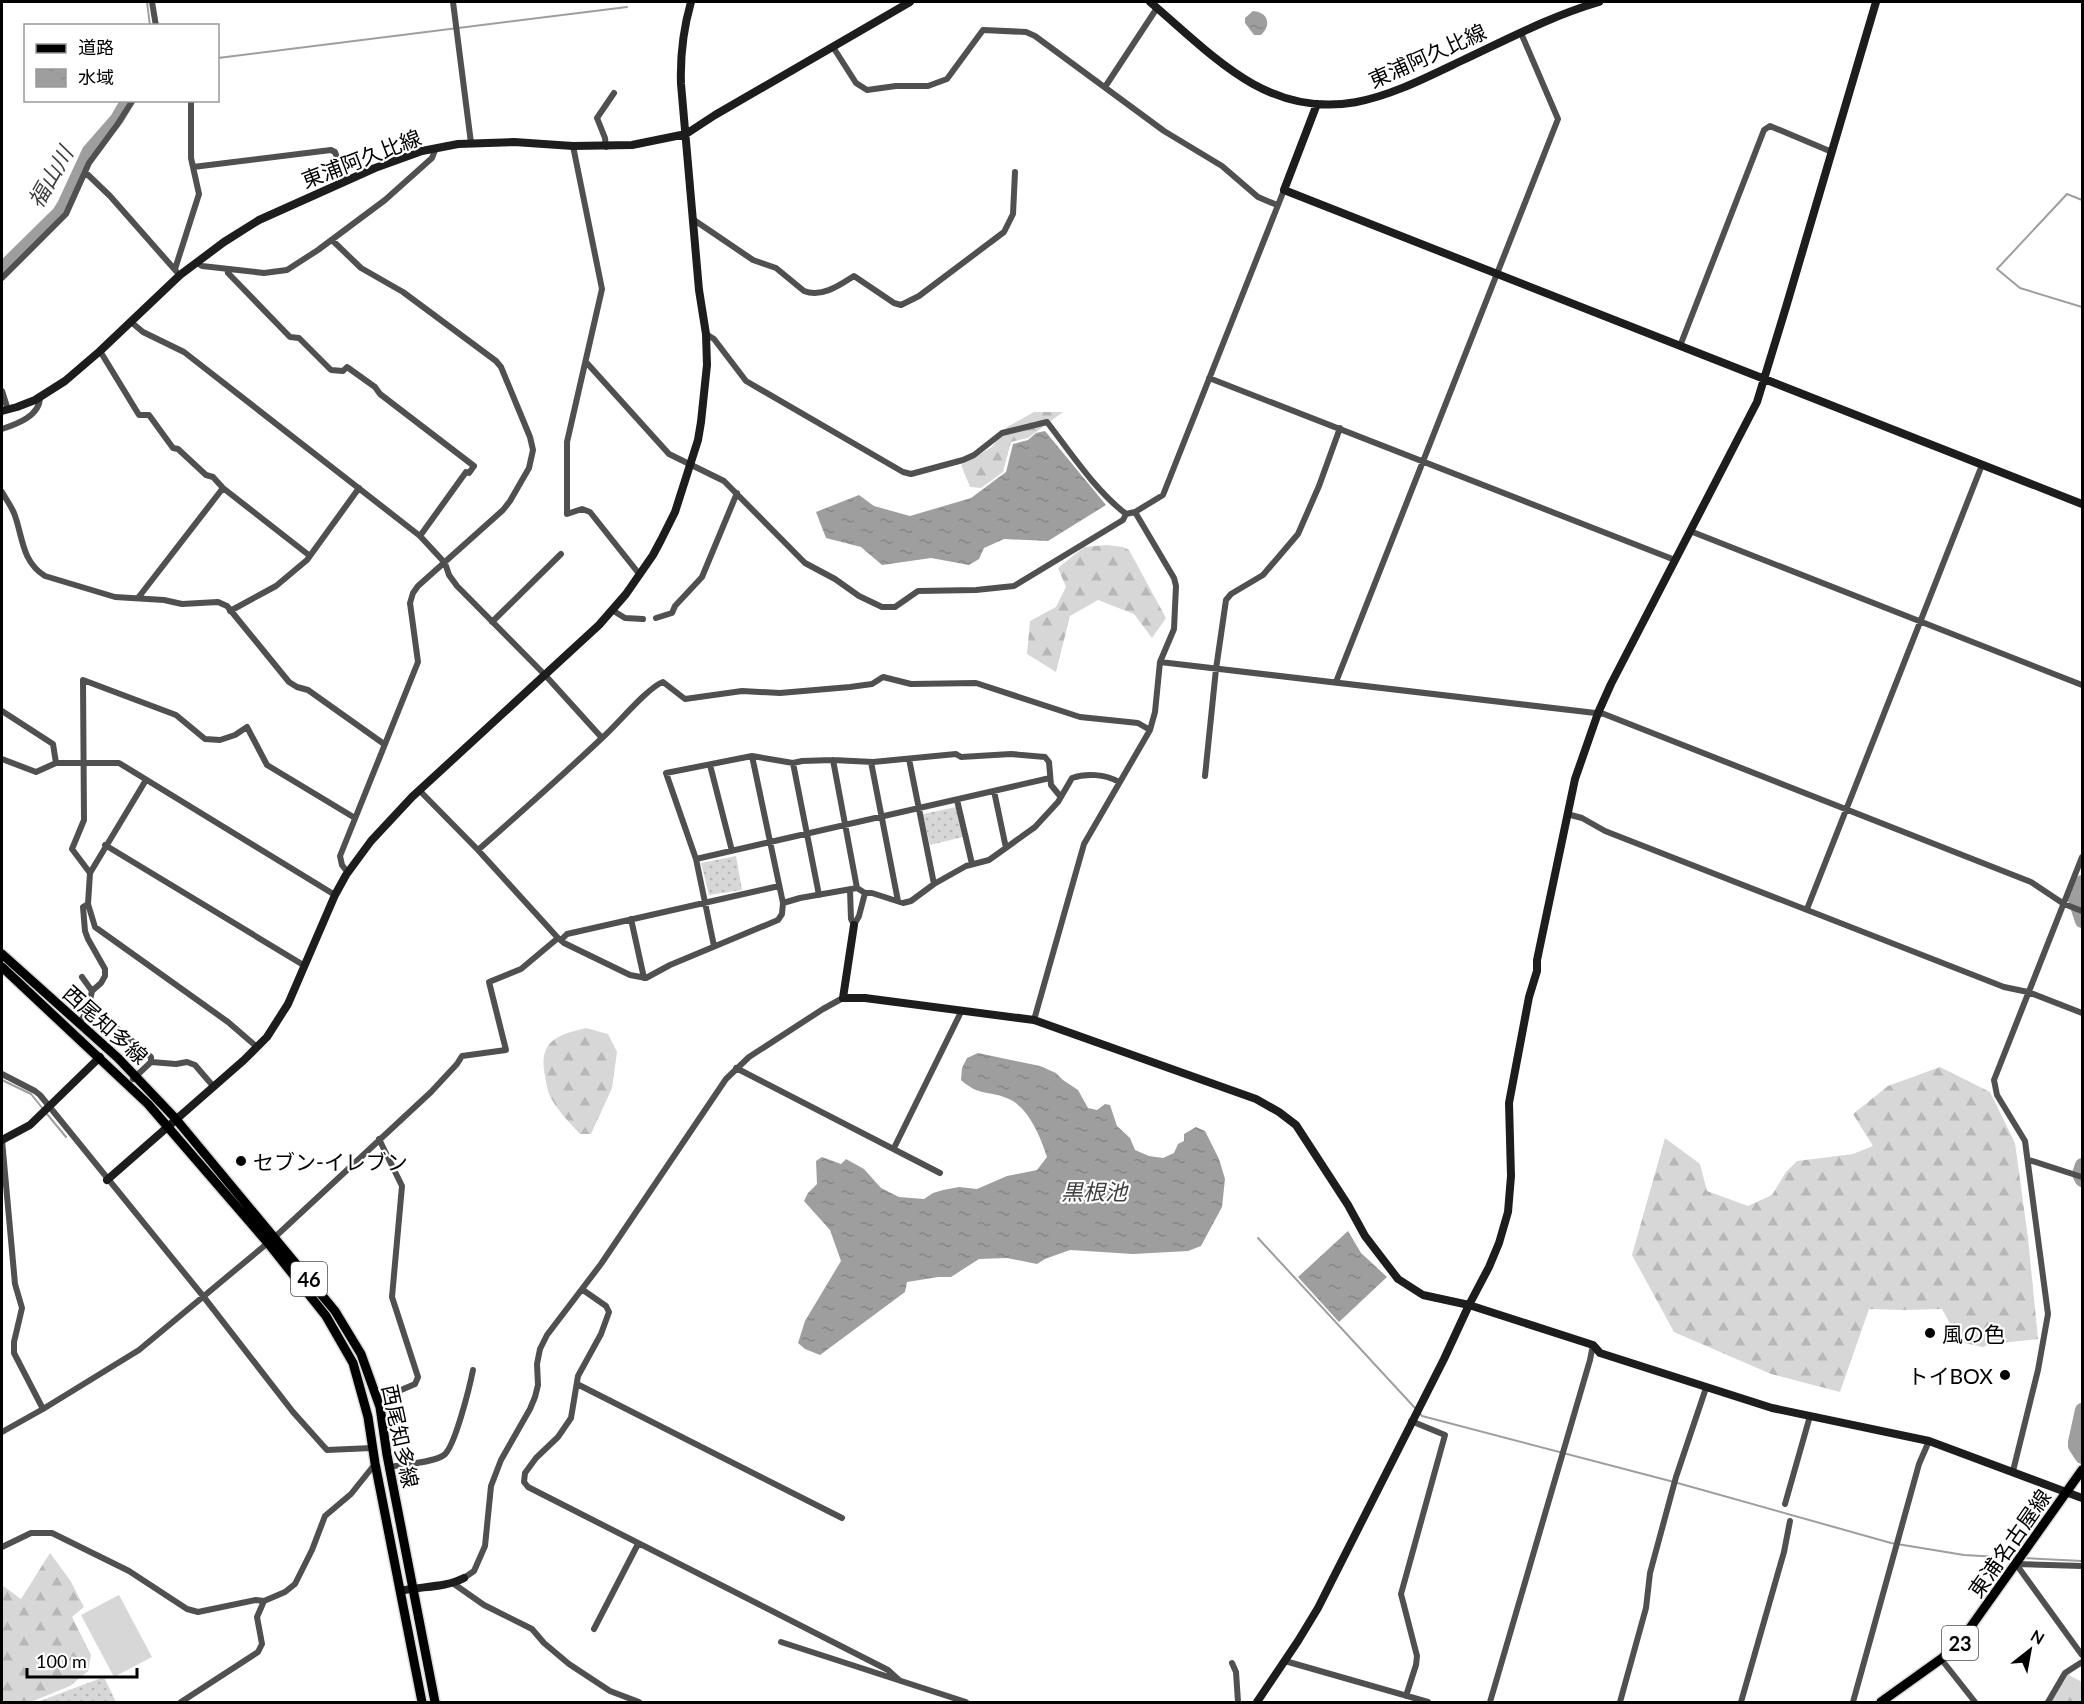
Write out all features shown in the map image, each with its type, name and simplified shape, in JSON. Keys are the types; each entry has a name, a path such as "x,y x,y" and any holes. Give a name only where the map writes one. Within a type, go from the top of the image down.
{"main road":[{"name":"西尾知多線","path":"2,954 136,1076 176,1118 272,1240 326,1316 354,1363 368,1416 372,1448 422,1702"},
{"name":"西尾知多線","path":"2,967 129,1084 335,1311 361,1354 378,1400 435,1702"},
{"name":"東浦名古屋線","path":"1881,1702 1941,1659 1960,1642 2082,1471"}],"street":[{"path":"152,2 156,24"},
{"path":"453,2 471,143"},
{"path":"107,1180 267,1037 288,1004 335,896 371,841 420,791 584,639 612,610 640,574 675,512 691,464 701,422 707,364 680,57 691,2"},
{"name":"東浦阿久比線","path":"4,410 40,397 65,381 100,351 178,272 197,263 224,242 259,220 345,181 398,159 436,148 471,143 514,142 606,147 632,145 686,134 910,2"},
{"name":"東浦阿久比線","path":"1154,5 1253,84 1284,97 1317,104 1376,99 1574,9 1599,2"},
{"path":"1257,1702 1318,1608 1468,1305 1490,1267 1499,1244 1508,1212 1511,1176 1509,1102 1575,779 1598,713 1621,663 1748,422 1765,379 1876,2"},
{"path":"1105,87 1154,5"},
{"path":"833,46 856,83 867,90 872,90 896,86 927,86 947,79 983,30 1026,32 1035,36 1164,131 1222,166 1258,197 1277,205"},
{"path":"1336,682 1558,119 1521,33"},
{"path":"606,147 597,118 614,93"},
{"path":"2,278 66,214 94,155 131,102"},
{"path":"178,272 199,194 193,167 191,102"},
{"path":"586,362 669,454 718,477 805,563 836,579 859,596 882,607 890,608 918,591 976,590 1014,586 1122,520 1126,514 1135,512 1163,495 1317,104"},
{"path":"1680,346 1764,130 1770,126 1832,152"},
{"path":"573,147 602,289 567,442 567,514 582,508 590,512 640,574"},
{"path":"197,263 202,266 264,273 280,273 293,267 386,200 432,158 436,148"},
{"path":"193,167 331,150 335,152 345,181"},
{"path":"85,172 110,196 178,272"},
{"path":"694,220 753,260 776,268 804,291 809,293 831,289 854,276 894,303 901,305 919,296 1004,232 1013,214 1016,172"},
{"path":"1284,190 2082,504"},
{"path":"332,240 361,268 403,292 496,361 501,367 530,437 533,450 532,460 510,501 418,586 412,596 410,608 418,662 340,856 342,865 348,873"},
{"path":"227,269 228,273 290,337 298,338 331,370 343,371 347,367 474,466 469,473 466,472 420,536"},
{"path":"130,322 143,332 184,352 420,536 445,563 449,575 457,586 602,738"},
{"path":"706,334 714,339 746,381 903,472 911,474 963,460 974,455 999,434 1047,422 1098,486 1126,514"},
{"path":"100,351 139,415 149,415 173,448 178,449 206,475 213,477 223,488 310,556"},
{"path":"1209,378 1675,561"},
{"path":"2,391 4,410"},
{"path":"2,429 16,424 33,413 40,405 40,397"},
{"path":"1205,776 1216,669 1228,596 1263,574 1298,534 1319,486 1340,428"},
{"path":"1807,909 1982,465"},
{"path":"138,598 223,488"},
{"path":"230,610 246,604 284,580 310,556 359,488"},
{"path":"2,492 14,512 25,553 30,562 45,576 103,594 182,604 218,602 230,610 289,682 308,690 384,744"},
{"path":"656,618 672,613 675,606 702,577 736,493"},
{"path":"1034,1020 1084,844 1150,730 1155,711 1160,662 1174,629 1176,583 1135,512"},
{"path":"1690,531 2082,685"},
{"path":"492,622 561,554"},
{"path":"612,610 625,618 643,619"},
{"path":"1160,662 1604,714 2031,882 2064,904 2082,910"},
{"path":"478,850 659,683 663,682 685,699 742,691 780,693 850,687 872,684 883,677 911,684 976,683 1080,717 1138,723 1150,730"},
{"path":"90,873 72,849 84,819 83,680 176,715 205,739 220,740 235,735 247,727 267,765 355,818"},
{"path":"2,711 53,744 56,763"},
{"path":"714,946 696,860 666,773 752,756 793,763 833,760 871,762 956,754 961,757 1011,754 1045,757 1049,762 1051,785 1060,796"},
{"path":"420,791 560,939 630,975 646,978 670,965 778,920 782,914 783,903 752,756"},
{"path":"2,759 36,772 56,763 119,762 335,896"},
{"path":"909,759 934,884"},
{"path":"833,760 846,825 853,889 851,919 854,925"},
{"path":"871,762 898,901"},
{"path":"793,763 819,895"},
{"path":"710,765 732,851"},
{"path":"783,903 853,889 903,903 911,901 934,884 972,864 989,860 1035,827 1058,802 1072,778 1090,774 1119,782"},
{"path":"696,860 1050,778"},
{"path":"146,780 90,873 87,904 97,930 228,1022 257,1047"},
{"path":"994,791 1006,848"},
{"path":"957,800 972,864"},
{"path":"1567,814 1582,818 1605,831 2004,987 2028,992 2082,1013"},
{"path":"105,845 305,966"},
{"path":"2013,1471 2038,1370 2048,1314 2025,1141 1997,1095 1994,1080 2082,858"},
{"path":"2,1432 43,1410 139,1350 272,1240 341,1178 379,1139 431,1092 462,1056 506,1050 489,982 521,969 567,934 779,886"},
{"path":"843,998 854,925 859,916 865,893"},
{"path":"79,1024 88,1009 92,991 102,983 105,976 105,969 85,931 83,907 87,904"},
{"path":"632,919 644,978"},
{"path":"82,977 92,991"},
{"path":"400,1591 454,1584 474,1571 485,1546 491,1486 501,1460 535,1397 538,1385 537,1364 540,1349 547,1335 583,1290 726,1079 749,1057 843,998 865,998 1034,1020 1256,1100 1279,1112 1296,1125 1348,1205 1365,1236 1398,1279 1423,1295 1468,1305 1593,1345 1600,1353 1772,1408 1929,1441 2082,1497"},
{"path":"88,1009 106,1019 151,1057 152,1062"},
{"path":"894,1148 962,1010"},
{"path":"43,1410 14,1353 14,1342 22,1308 15,1284 2,1140 30,1125 100,1057"},
{"path":"129,1084 152,1062 176,1064 187,1062 195,1065 213,1086"},
{"path":"736,1068 940,1173"},
{"path":"2,1074 35,1091 45,1111 107,1180 203,1296 293,1412 327,1450 372,1448"},
{"path":"378,1400 416,1384 418,1377 392,1297 402,1186 379,1139"},
{"path":"2029,1160 2082,1177"},
{"path":"583,1290 606,1306 609,1312 601,1334 578,1376 570,1418 558,1437 536,1458 525,1473 524,1482 528,1487 888,1670 899,1680"},
{"path":"1490,1702 1562,1459 1593,1345"},
{"path":"390,1467 437,1458 449,1450 468,1394 473,1370"},
{"path":"577,1384 842,1518"},
{"path":"1620,1702 1646,1608 1650,1573 1676,1477 1706,1388"},
{"path":"1785,1504 1810,1416"},
{"path":"1406,1696 1417,1656 1401,1594 1445,1435 1412,1418"},
{"path":"1853,1702 1919,1464 1929,1441"},
{"path":"2,1547 31,1533 52,1533 129,1571 187,1609 198,1612 256,1600 264,1601 285,1592 295,1584 312,1550 325,1516 351,1494 375,1463"},
{"path":"1741,1702 1784,1552 1790,1521"},
{"path":"594,1629 638,1544"},
{"path":"2017,1563 2082,1566"},
{"path":"2017,1563 2082,1655"},
{"path":"454,1584 484,1605 532,1629 544,1643 569,1664 610,1691 639,1702"},
{"path":"182,1702 258,1652 262,1644 257,1617 264,1601"},
{"path":"781,1642 966,1702"},
{"path":"1941,1659 1975,1702"},
{"path":"1285,1661 1428,1702"},
{"path":"2048,1702 2065,1673 2082,1662"},
{"path":"1232,1663 1236,1672 1238,1702"}],"green space":[{"path":"1034,412 1063,412 1028,438 1011,442 1003,472 981,488 970,487 961,465 992,447 1007,427"},
{"path":"1107,545 1129,550 1166,618 1152,638 1134,614 1098,600 1070,616 1056,672 1027,654 1030,621 1056,607 1066,587 1058,568 1084,547"},
{"path":"956,807 963,837 930,845 923,814"},
{"path":"736,856 742,890 709,895 701,863"},
{"path":"586,1028 608,1034 617,1052 612,1088 591,1134 580,1134 549,1094 544,1055 547,1048 558,1037"},
{"path":"1940,1067 1990,1092 2015,1143 2028,1238 2038,1339 1990,1344 1983,1347 1960,1342 1942,1309 1869,1309 1840,1392 1771,1374 1674,1332 1632,1255 1665,1138 1700,1164 1707,1191 1748,1206 1772,1195 1786,1172 1797,1161 1853,1154 1873,1146 1853,1114 1888,1086"},
{"path":"50,1553 70,1580 84,1607 72,1617 91,1655 88,1671 70,1686 31,1702 2,1702 2,1585 21,1599"},
{"path":"119,1595 152,1657 114,1677 81,1615"},
{"path":"2065,1673 2082,1682 2082,1702 2048,1702"},
{"path":"104,1677 116,1702 37,1702"}],"water":[{"path":"1253,11 1262,14 1267,20 1261,35 1254,35 1245,23 1245,18"},
{"path":"1045,431 1106,505 1048,541 1004,539 984,548 979,559 969,565 931,558 882,565 861,547 826,538 816,512 859,495 874,506 910,516 971,498 1006,472 1013,444 1028,440 1036,433"},
{"name":"黒根池","path":"978,1053 1040,1066 1056,1073 1078,1090 1088,1108 1097,1110 1105,1104 1110,1105 1117,1126 1130,1138 1135,1150 1149,1156 1163,1158 1174,1153 1178,1144 1184,1141 1184,1134 1196,1127 1205,1131 1219,1159 1225,1179 1222,1207 1201,1246 1188,1251 1133,1254 1070,1250 1037,1264 1007,1258 979,1259 951,1277 907,1282 905,1292 820,1355 805,1349 798,1343 805,1321 841,1261 830,1230 804,1201 817,1184 816,1161 822,1157 841,1164 846,1159 864,1169 881,1188 899,1197 924,1199 943,1190 959,1187 977,1189 1007,1176 1037,1170 1047,1157 1033,1124 1023,1109 1009,1099 979,1091 961,1080 962,1068 967,1058"},
{"path":"1348,1231 1361,1253 1387,1277 1339,1322 1298,1277"}],"waterway":[{"path":"147,2 150,24"},
{"path":"219,58 627,7"},
{"name":"福山川","path":"2,269 59,213 89,151 117,119 127,102"},
{"path":"2082,200 2067,194 1997,269 2020,288 2082,307"},
{"path":"2082,882 2075,900 2082,921"},
{"path":"2,1080 31,1094 43,1109"},
{"path":"47,1114 66,1137"},
{"path":"2082,1165 2079,1174 2082,1180"},
{"path":"1258,1238 1415,1408"},
{"path":"2082,1410 2075,1442 2082,1457"},
{"path":"1419,1412 1422,1416 1674,1482 1891,1543 1964,1555 2017,1558"},
{"path":"2023,1558 2082,1561"}],"place":[{"name":"セブン-イレブン","path":"241,1161"},
{"name":"風の色","path":"1930,1333"},
{"name":"トイBOX","path":"2005,1375"}]}
